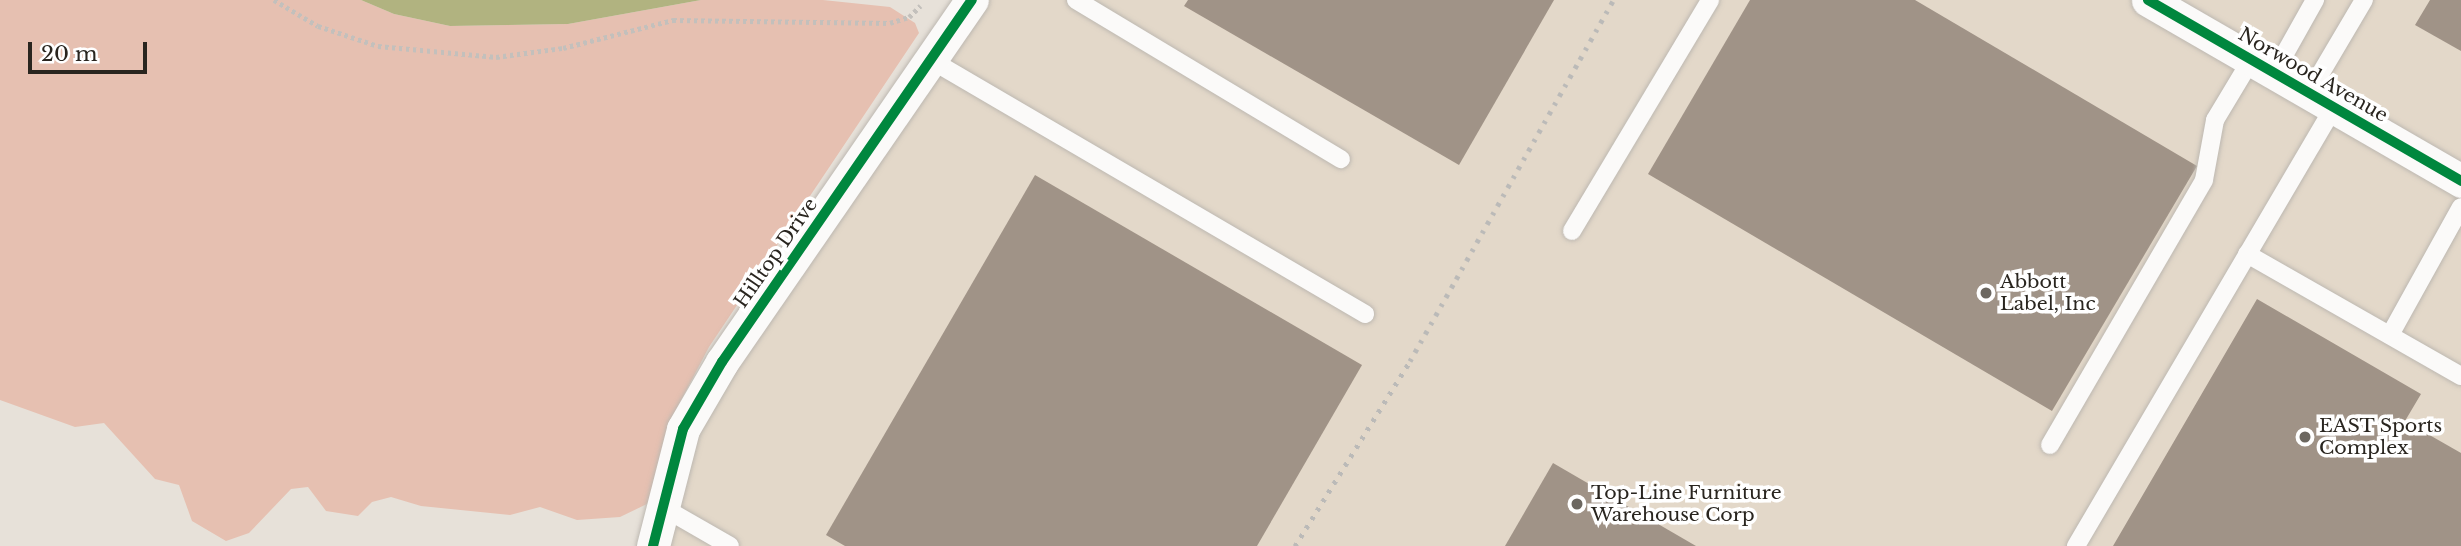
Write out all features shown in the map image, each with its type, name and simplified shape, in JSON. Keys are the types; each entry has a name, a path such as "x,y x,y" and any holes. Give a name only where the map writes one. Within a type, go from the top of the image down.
{"street":[{"name":"Hilltop Drive","path":"653,546 683,429 722,362 972,0"},
{"name":"Norwood Avenue","path":"2148,0 2461,181"}],"lane":[{"path":"1076,0 1341,159"},
{"path":"1572,231 1710,0"},
{"path":"2050,445 2204,180 2215,120 2315,0"},
{"path":"2076,546 2247,254 2321,100 2364,0"},
{"path":"930,60 1365,314"},
{"path":"2390,335 2461,207"},
{"path":"2247,254 2461,376"},
{"path":"664,508 730,546"}],"path":[{"path":"274,0 318,26 378,46 495,57 564,48 673,20 890,23 909,17 925,0"}],"shaded area":[{"path":"0,0 361,0 394,14 450,26 568,24 701,0 823,0 890,7 915,23 919,33 709,347 677,408 649,503 620,517 577,520 540,507 510,515 421,506 391,497 372,502 358,516 326,511 308,487 291,489 249,533 226,541 192,521 179,485 155,479 104,423 75,427 0,400"},
{"path":"361,0 701,0 568,24 450,26 394,14"},
{"path":"970,0 2461,0 2461,546 653,546 683,429"}],"building":[{"path":"1188,0 1554,0 1459,165 1184,6"},
{"name":"Abbott Label, Inc","path":"1750,0 1915,0 2197,166 2052,411 1648,174"},
{"path":"2430,0 2461,0 2461,51 2415,25"},
{"path":"1035,175 1362,365 1257,546 845,546 826,535"},
{"name":"EAST Sports Complex","path":"2257,299 2421,394 2405,421 2461,453 2461,546 2113,546"},
{"name":"Top-Line Furniture Warehouse Corp","path":"1553,463 1696,546 1505,546"}],"railway":[{"path":"1295,546 1410,361 1613,0"}],"cycle path":[{"path":"653,546 683,429 722,362 972,0"},
{"path":"2148,0 2461,181"}],"place":[{"name":"Abbott Label, Inc","path":"1986,293"},
{"name":"EAST Sports Complex","path":"2305,437"},
{"name":"Top-Line Furniture Warehouse Corp","path":"1577,504"}]}
